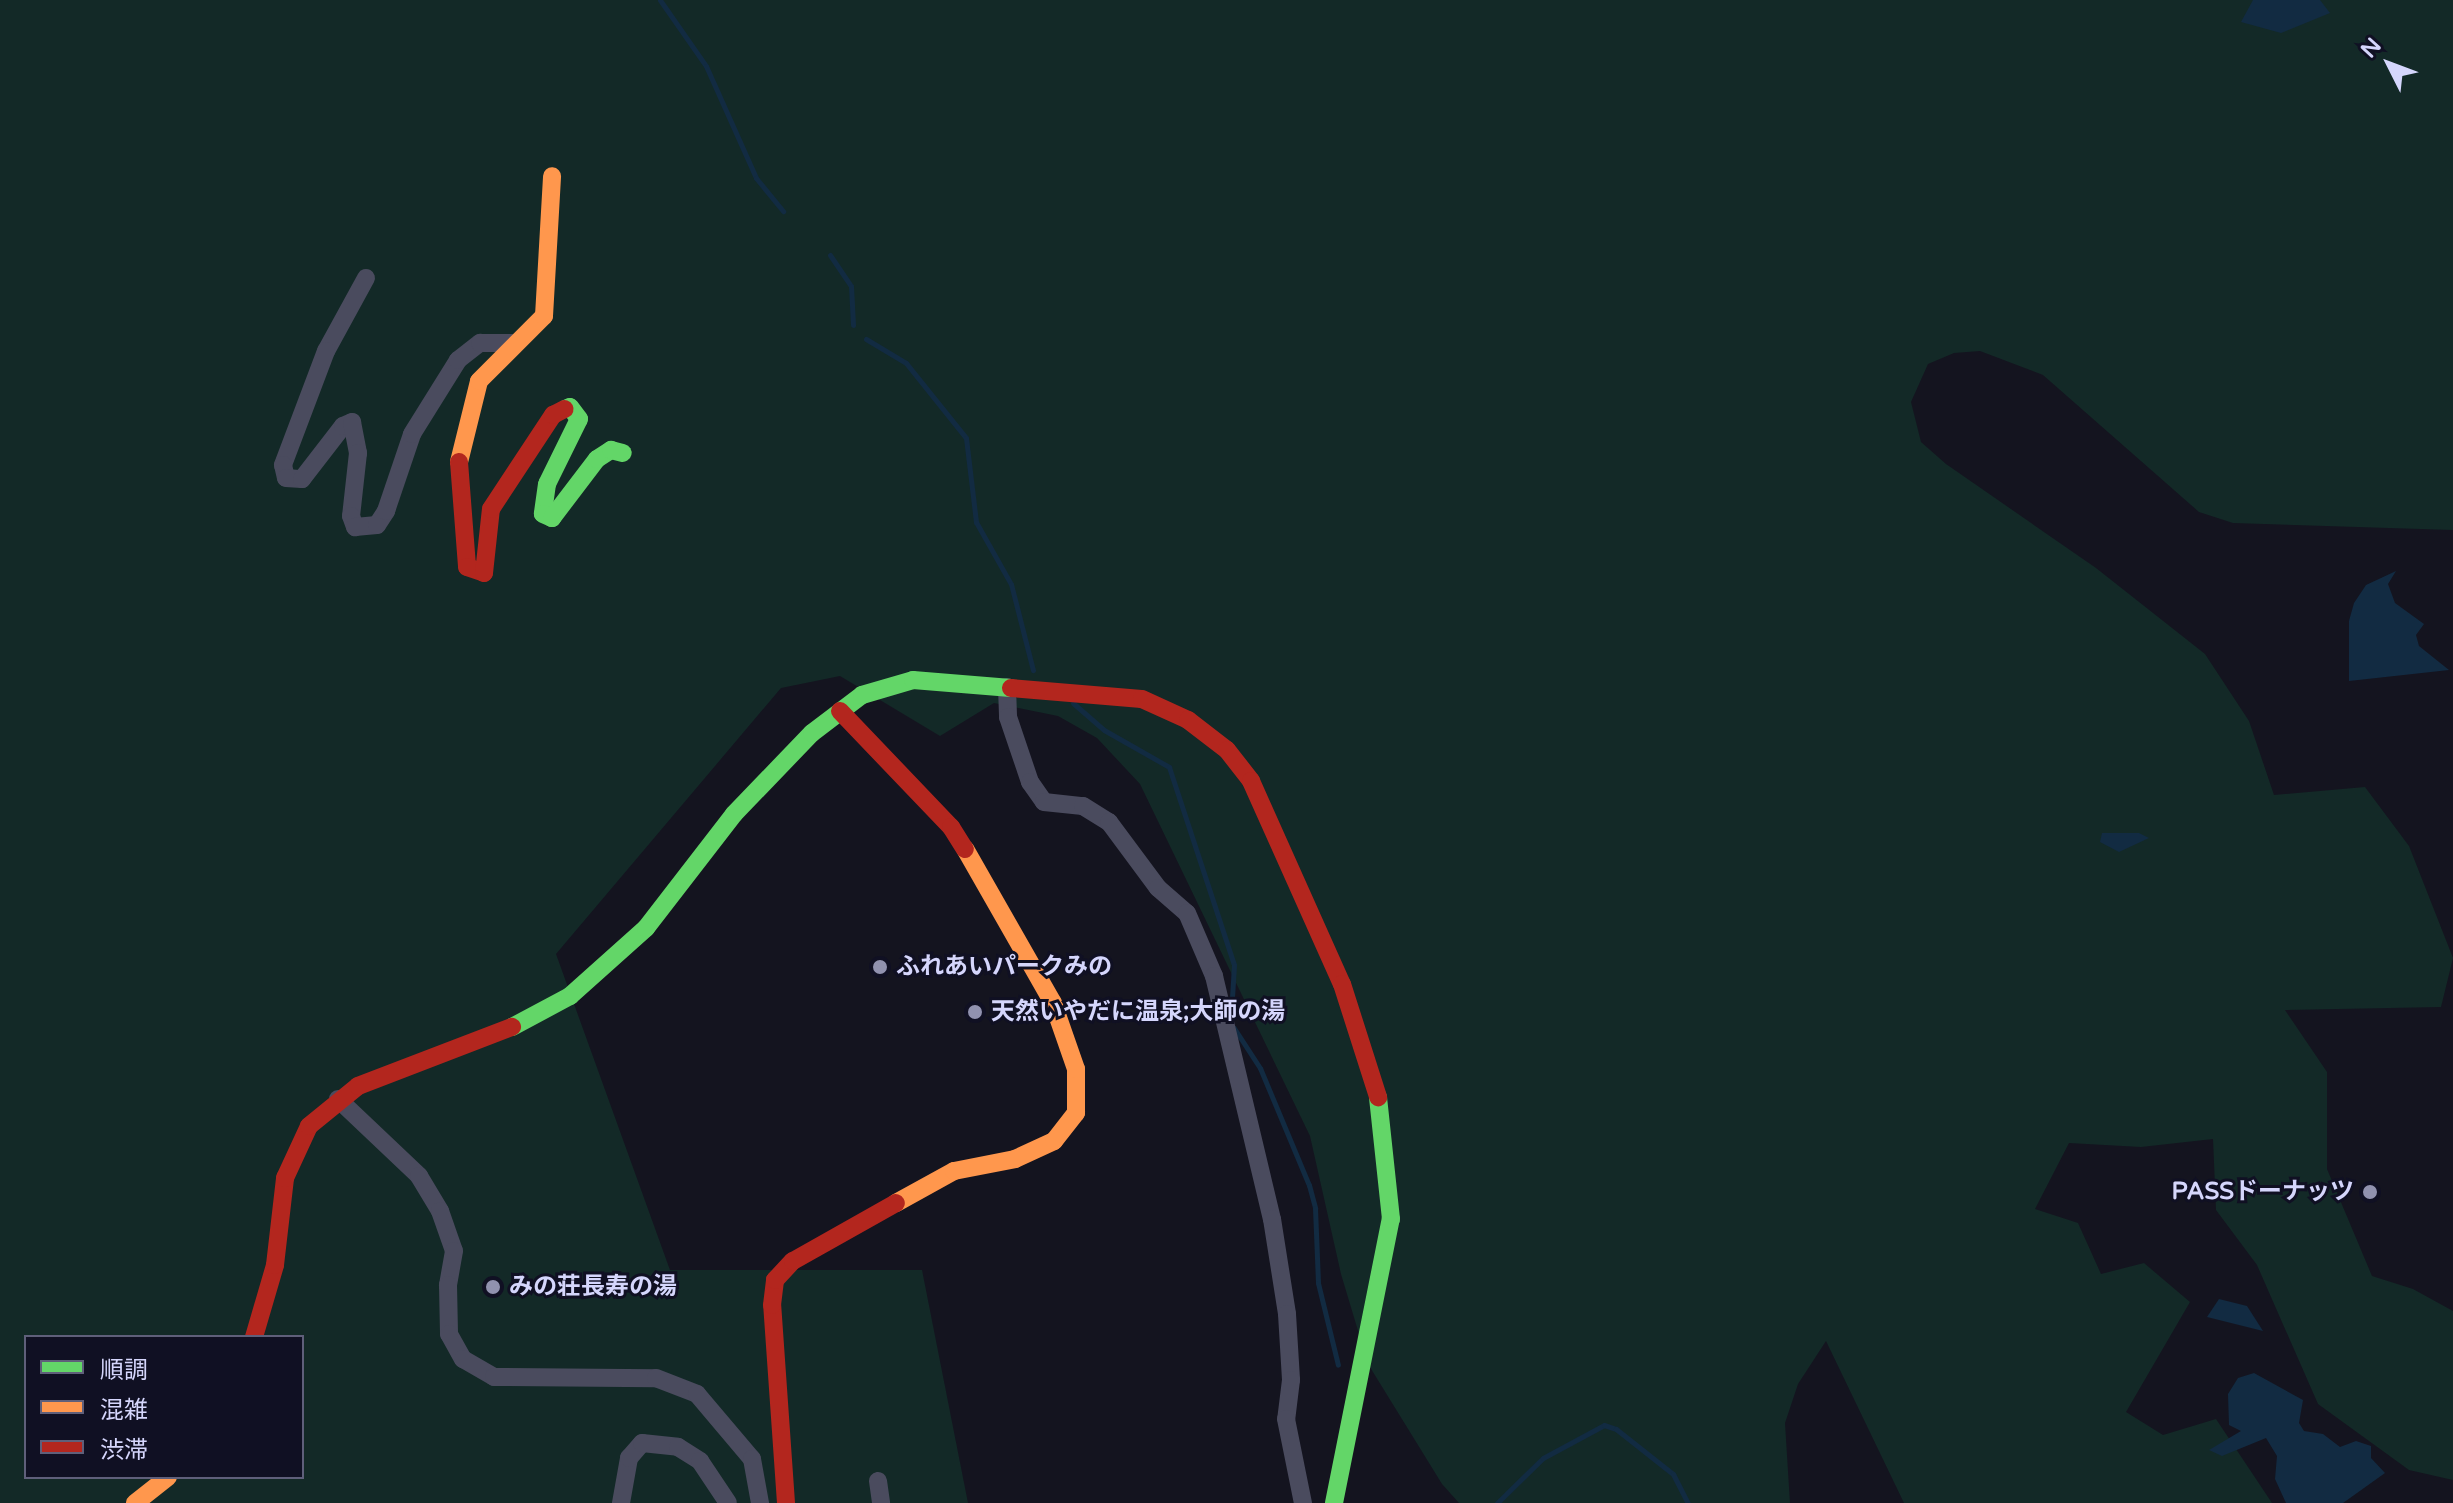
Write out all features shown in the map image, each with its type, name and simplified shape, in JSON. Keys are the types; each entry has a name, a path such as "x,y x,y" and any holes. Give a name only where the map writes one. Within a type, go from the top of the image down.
{"street":[{"path":"552,176 544,316 512,343 479,381 459,457 467,567 484,573 491,509 553,415 570,407 579,419 547,484 543,514 552,518 597,459 611,450 623,453"},
{"path":"366,278 326,351 283,465 286,478 302,479 343,426 352,422 358,453 351,516 355,527 377,525 412,434 458,360 480,343 512,343"},
{"path":"255,1335 275,1265 285,1178 309,1126 338,1099 404,1066 541,1016 570,996 646,928 734,814 840,711 879,687 913,680 1142,699 1188,720 1227,750 1251,781 1342,984 1369,1059 1385,1129 1391,1219 1334,1503"},
{"path":"1007,687 1008,717 1030,782 1044,802 1083,806 1109,822 1158,888 1187,913 1214,976 1272,1219 1287,1314 1291,1380 1286,1419 1303,1503"},
{"path":"786,1503 772,1305 775,1280 793,1261 954,1171 1015,1159 1054,1141 1076,1113 1076,1069 1053,1003 996,898 951,827 840,711"},
{"path":"338,1099 419,1176 440,1211 454,1251 448,1285 449,1334 463,1359 494,1377 656,1378 697,1394 752,1459 760,1503"},
{"path":"621,1503 629,1458 642,1443 678,1447 700,1461 728,1503"},
{"path":"135,1503 165,1479"},
{"path":"878,1481 881,1503"}],"green space":[{"path":"0,0 2453,0 2453,530 2233,523 2199,512 2043,375 1980,351 1954,353 1928,364 1911,402 1921,442 1946,464 2096,568 2205,654 2249,721 2274,795 2365,787 2409,846 2453,958 2441,1007 2285,1010 2327,1072 2327,1169 2372,1276 2413,1289 2453,1311 2453,1480 2409,1470 2318,1404 2257,1265 2216,1210 2213,1139 2141,1147 2069,1143 2035,1209 2078,1223 2101,1274 2144,1263 2190,1302 2126,1412 2163,1435 2216,1419 2272,1503 1904,1503 1826,1341 1798,1384 1785,1423 1790,1503 1459,1503 1442,1484 1368,1364 1341,1274 1310,1136 1140,784 1097,738 1058,716 994,703 940,736 840,676 781,688 556,954 670,1270 922,1270 968,1503 0,1503"}],"water":[{"path":"2253,0 2320,0 2330,13 2281,33 2241,22"},
{"path":"2396,571 2388,584 2395,603 2424,624 2416,635 2419,646 2449,670 2349,681 2349,621 2354,603 2366,585"},
{"path":"2102,833 2139,833 2149,838 2119,852 2100,842"},
{"path":"2219,1299 2247,1306 2263,1331 2207,1317"},
{"path":"2254,1373 2303,1400 2299,1423 2304,1431 2323,1434 2340,1447 2356,1441 2371,1446 2371,1458 2385,1473 2343,1503 2286,1503 2275,1479 2277,1456 2266,1438 2222,1456 2209,1450 2241,1431 2229,1425 2228,1394 2238,1378"}],"waterway":[{"path":"660,0 706,66 756,178 783,211"},
{"path":"830,255 851,286 853,325"},
{"path":"866,339 906,363 966,438 976,522 1011,584 1033,670"},
{"path":"1073,703 1104,730 1169,767 1234,965 1231,1014"},
{"path":"1234,1028 1260,1068 1309,1185 1315,1208 1318,1283 1338,1365"},
{"path":"1497,1503 1543,1458 1604,1425 1616,1429 1673,1474 1688,1503"}],"traffic: fast":[{"path":"565,409 570,407 579,419 547,484 543,514 552,518 597,459 611,450 623,453"},
{"path":"512,1027 570,996 646,928 734,814 812,733 862,695 913,680 1011,688"},
{"path":"1334,1503 1391,1219 1378,1097"}],"traffic: slow":[{"path":"459,462 479,381 544,316 552,176"},
{"path":"896,1203 954,1171 1015,1159 1054,1141 1076,1113 1076,1069 1053,1003 965,849"},
{"path":"135,1503 165,1479"}],"traffic: jam":[{"path":"459,462 467,567 484,573 491,509 553,415 565,409"},
{"path":"1011,688 1142,699 1188,720 1227,750 1251,781 1342,984 1378,1097"},
{"path":"840,711 951,827 965,849"},
{"path":"255,1335 275,1265 285,1178 309,1126 358,1086 512,1027"},
{"path":"786,1503 772,1305 775,1280 793,1261 896,1203"}],"place":[{"name":"ふれあいパークみの","path":"880,967"},
{"name":"天然いやだに温泉;大師の湯","path":"975,1012"},
{"name":"PASSドーナッツ","path":"2370,1192"},
{"name":"みの荘長寿の湯","path":"493,1287"}]}
